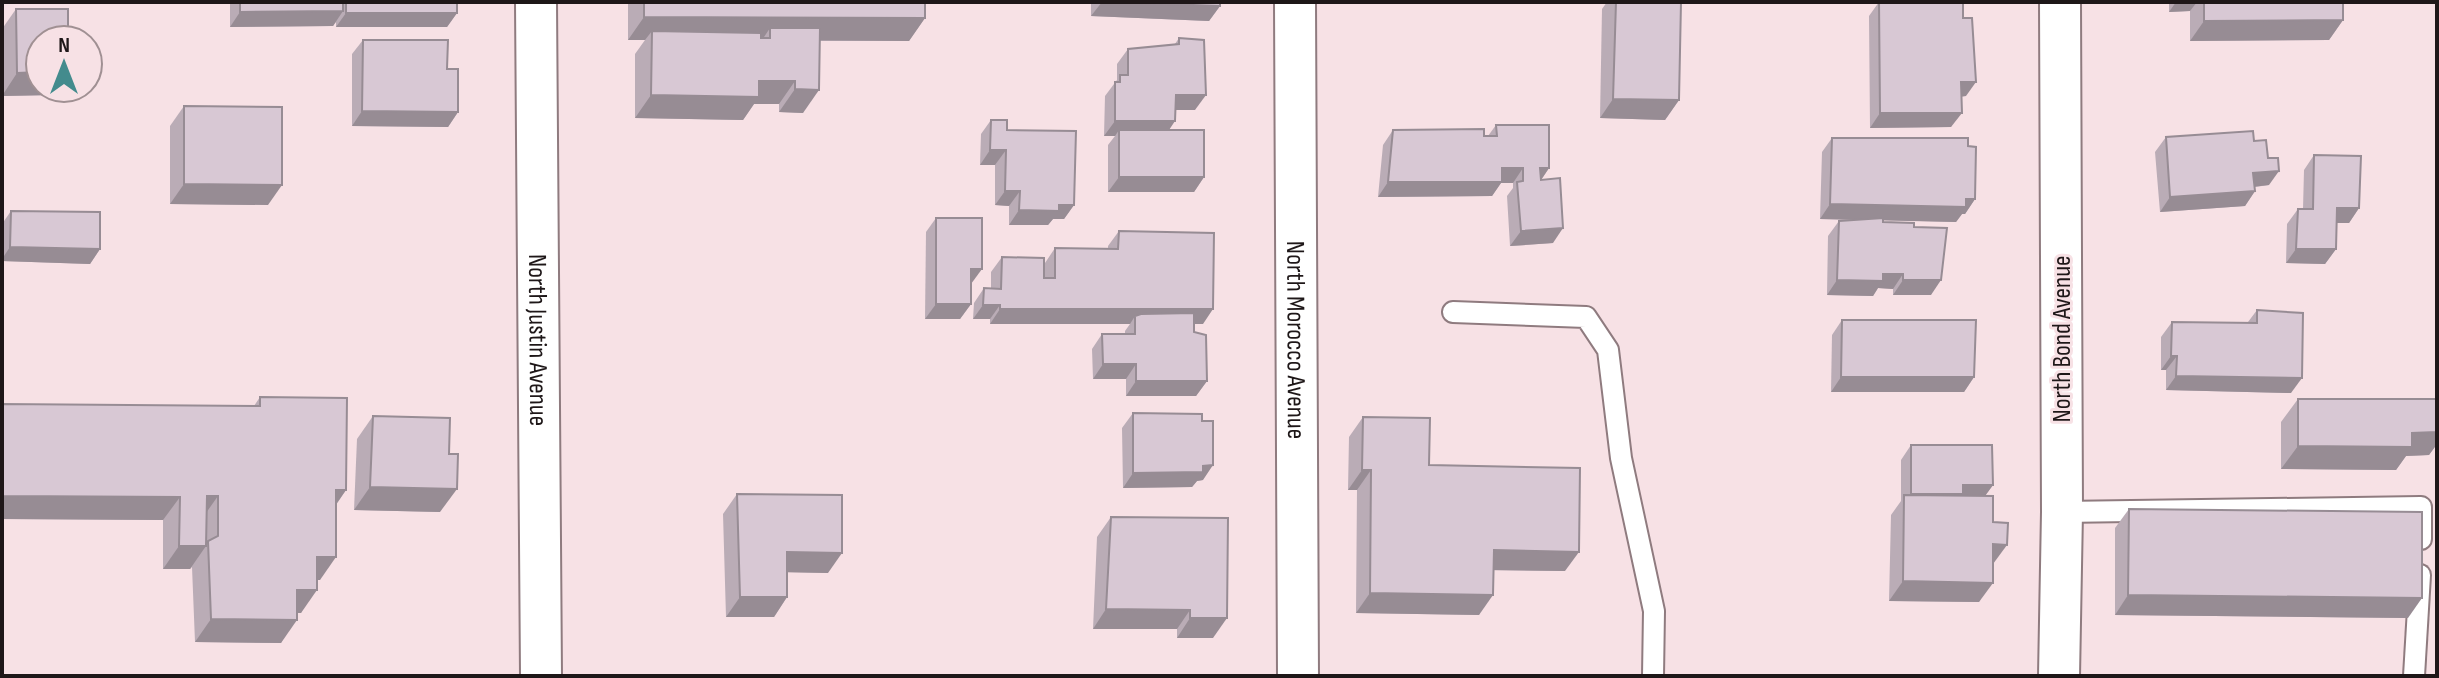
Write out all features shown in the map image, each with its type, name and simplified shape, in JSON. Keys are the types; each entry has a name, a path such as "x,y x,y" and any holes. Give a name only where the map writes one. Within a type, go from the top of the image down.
{"street":[{"name":"North Justin Avenue","path":"536,2 541,676"},
{"name":"North Morocco Avenue","path":"1295,2 1298,676"},
{"name":"North Bond Avenue","path":"2059,676 2062,512 2060,2"}],"lane":[{"path":"1453,312 1586,317 1608,350 1621,458 1654,611 1653,676"},
{"path":"2062,512 2421,507 2414,676"}],"building":[{"path":"240,2 343,2 343,11 240,12"},
{"path":"346,2 457,2 457,13 346,13"},
{"path":"644,2 925,2 925,18 644,17"},
{"path":"1112,2 1220,2 1220,6"},
{"path":"1616,2 1681,2 1679,100 1613,99"},
{"path":"1879,2 1963,2 1963,18 1972,18 1976,82 1961,82 1962,113 1880,113"},
{"path":"2204,2 2343,2 2343,20 2204,21"},
{"path":"16,9 68,9 68,24 24,24 24,73 17,73"},
{"path":"770,28 820,28 819,90 795,89 795,81 759,81 759,97 651,95 652,31 761,33 761,38 770,38"},
{"path":"1179,38 1204,40 1206,95 1176,95 1175,121 1115,121 1115,82 1120,82 1120,75 1128,75 1128,49 1179,44"},
{"path":"363,40 448,40 447,69 458,69 458,112 362,111"},
{"path":"184,106 282,107 282,185 184,184"},
{"path":"991,120 1007,120 1007,130 1076,131 1074,205 1059,205 1059,211 1019,210 1020,191 1005,191 1006,150 990,150"},
{"path":"1496,125 1549,125 1549,168 1540,168 1541,180 1560,178 1563,228 1521,231 1517,182 1523,181 1523,168 1502,168 1502,182 1388,182 1393,130 1484,129 1484,136 1497,136"},
{"path":"1119,130 1204,130 1204,177 1119,177"},
{"path":"2253,131 2254,141 2266,140 2268,158 2278,158 2279,171 2253,173 2255,191 2170,197 2166,137"},
{"path":"1832,138 1968,138 1968,146 1976,147 1975,199 1966,199 1966,207 1830,204"},
{"path":"2314,155 2361,156 2359,208 2337,208 2336,249 2296,249 2298,209 2313,209"},
{"path":"11,211 100,212 100,249 10,247"},
{"path":"936,218 982,218 982,269 971,269 971,304 936,304"},
{"path":"1883,218 1883,222 1914,223 1914,227 1947,228 1941,280 1903,280 1903,274 1883,274 1883,281 1837,280 1839,221"},
{"path":"1119,231 1214,233 1213,309 1000,309 1000,305 983,305 984,288 1001,289 1002,257 1044,258 1044,278 1055,278 1055,248 1118,249"},
{"path":"2257,310 2303,313 2302,378 2176,376 2177,356 2171,356 2172,322 2257,323"},
{"path":"1194,313 1194,332 1206,335 1207,381 1136,381 1136,364 1103,364 1102,334 1135,334 1135,316 1141,314"},
{"path":"1842,320 1976,320 1974,377 1841,377"},
{"path":"260,397 347,398 346,490 336,490 336,557 317,557 317,590 297,590 297,620 211,619 208,541 218,536 218,496 207,496 206,546 179,546 180,497 2,496 2,404 260,406"},
{"path":"2298,399 2437,399 2437,432 2412,433 2412,447 2298,446"},
{"path":"1133,413 1202,414 1202,421 1213,421 1213,465 1203,466 1203,472 1133,473"},
{"path":"373,416 450,418 449,454 458,454 457,489 370,487"},
{"path":"1363,417 1430,418 1429,465 1580,468 1579,552 1494,550 1493,595 1370,593 1371,470 1362,470"},
{"path":"1911,445 1992,445 1993,485 1963,485 1963,494 1911,494"},
{"path":"737,494 842,495 842,553 787,552 787,597 740,597"},
{"path":"1904,495 1993,496 1993,522 2008,523 2007,545 1993,544 1993,583 1903,581"},
{"path":"2129,509 2422,512 2422,598 2128,595"},
{"path":"1111,517 1228,518 1227,618 1190,618 1190,610 1106,609"}]}
